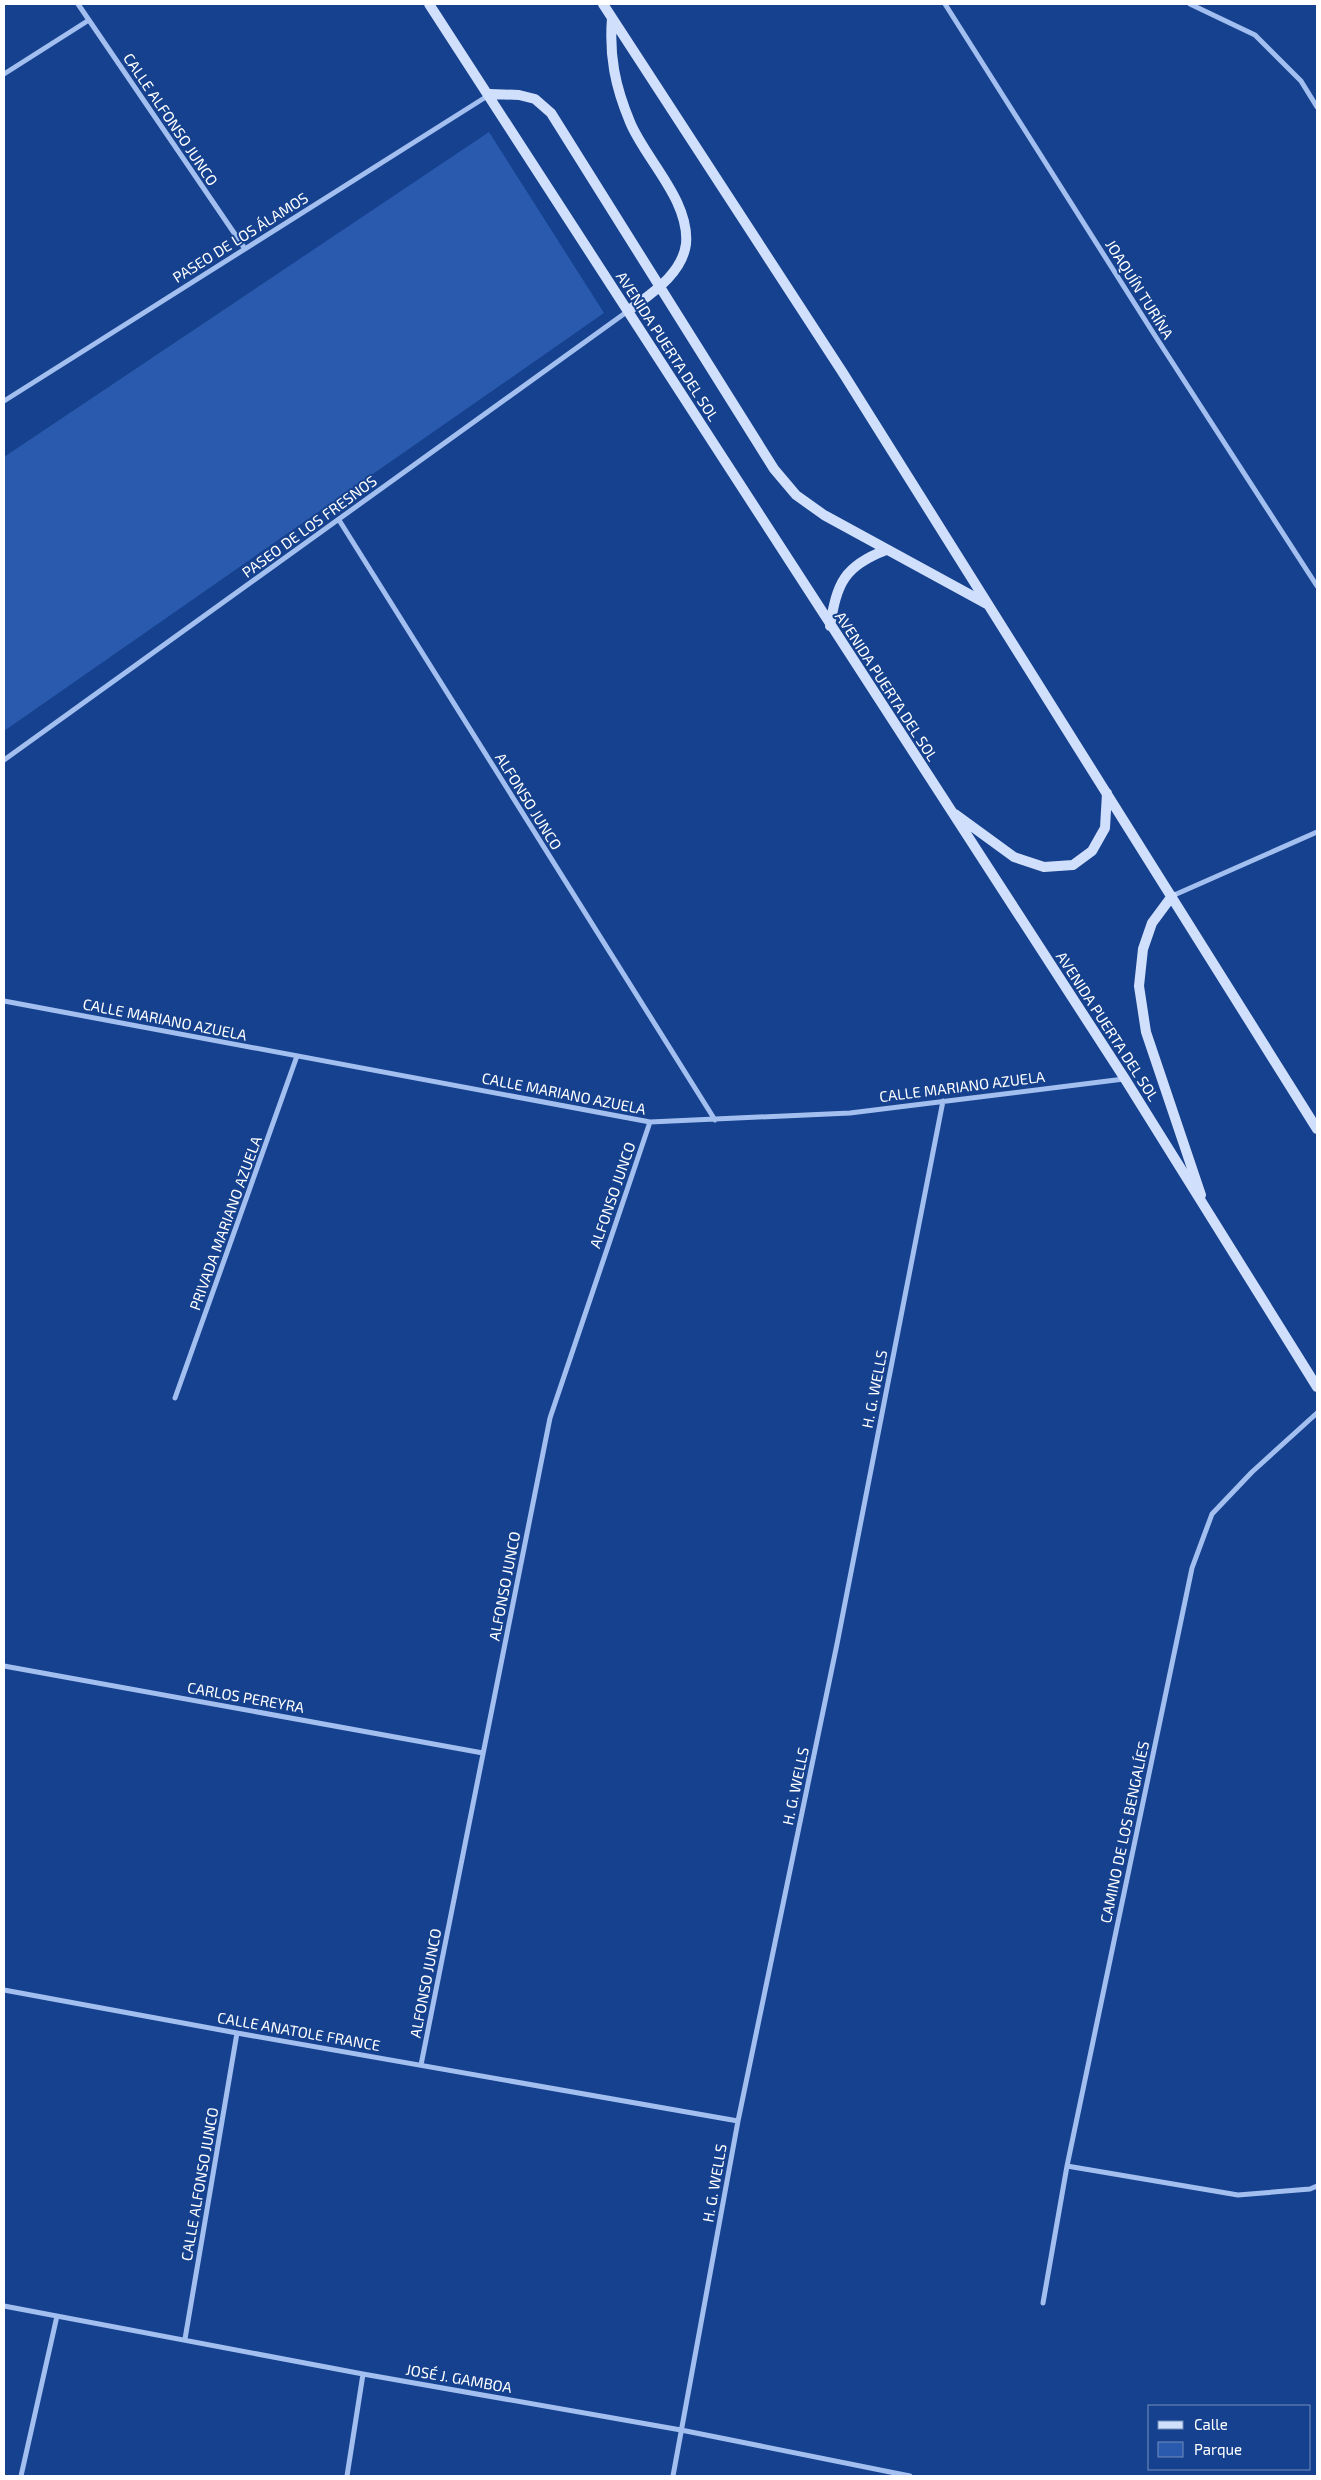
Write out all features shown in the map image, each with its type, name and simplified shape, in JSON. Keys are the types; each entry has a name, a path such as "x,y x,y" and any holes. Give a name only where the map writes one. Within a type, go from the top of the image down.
{"main road":[{"name":"AVENIDA PUERTA DEL SOL","path":"429,4 490,94 830,626 884,705 948,809 1125,1079 1317,1387"},
{"path":"603,4 843,372 1317,1129"},
{"path":"612,18 610,46 612,69 630,123 679,204 686,244 678,264 660,286 628,312"},
{"path":"490,94 519,95 535,99 551,113 774,469 796,495 886,550 988,604"},
{"path":"830,626 836,594 847,572 865,558 886,550"},
{"path":"948,809 1014,857 1044,867 1073,865 1092,851 1105,828 1107,793"},
{"path":"1172,896 1152,923 1143,949 1139,986 1146,1032 1208,1214"}],"street":[{"name":"CALLE ALFONSO JUNCO","path":"78,4 244,249"},
{"name":"JOAQUÍN TURÍNA","path":"944,4 1317,586"},
{"path":"1190,4 1255,35 1301,81 1317,107"},
{"path":"4,74 89,20"},
{"name":"PASEO DE LOS ÁLAMOS","path":"4,401 490,94"},
{"name":"PASEO DE LOS FRESNOS","path":"4,760 628,312"},
{"name":"ALFONSO JUNCO","path":"339,520 715,1120"},
{"path":"1172,896 1317,832"},
{"name":"CALLE MARIANO AZUELA","path":"4,1001 650,1122 850,1113 1125,1079"},
{"name":"PRIVADA MARIANO AZUELA","path":"175,1398 297,1056"},
{"name":"H. G. WELLS","path":"673,2476 738,2121 837,1644 943,1101"},
{"name":"ALFONSO JUNCO","path":"421,2065 550,1418 650,1122"},
{"name":"CAMINO DE LOS BENGALÍES","path":"1043,2303 1067,2166 1192,1568 1212,1514 1252,1472 1317,1412"},
{"name":"CARLOS PEREYRA","path":"4,1666 483,1753"},
{"name":"CALLE ANATOLE FRANCE","path":"4,1990 738,2121"},
{"name":"CALLE ALFONSO JUNCO","path":"185,2339 237,2033"},
{"path":"1067,2166 1238,2195 1310,2189 1317,2186"},
{"name":"JOSÉ J. GAMBOA","path":"4,2306 363,2374 682,2430 910,2476"},
{"path":"21,2476 57,2316"},
{"path":"347,2476 363,2374"}],"green space":[{"path":"489,132 604,313 4,731 4,457"}]}
